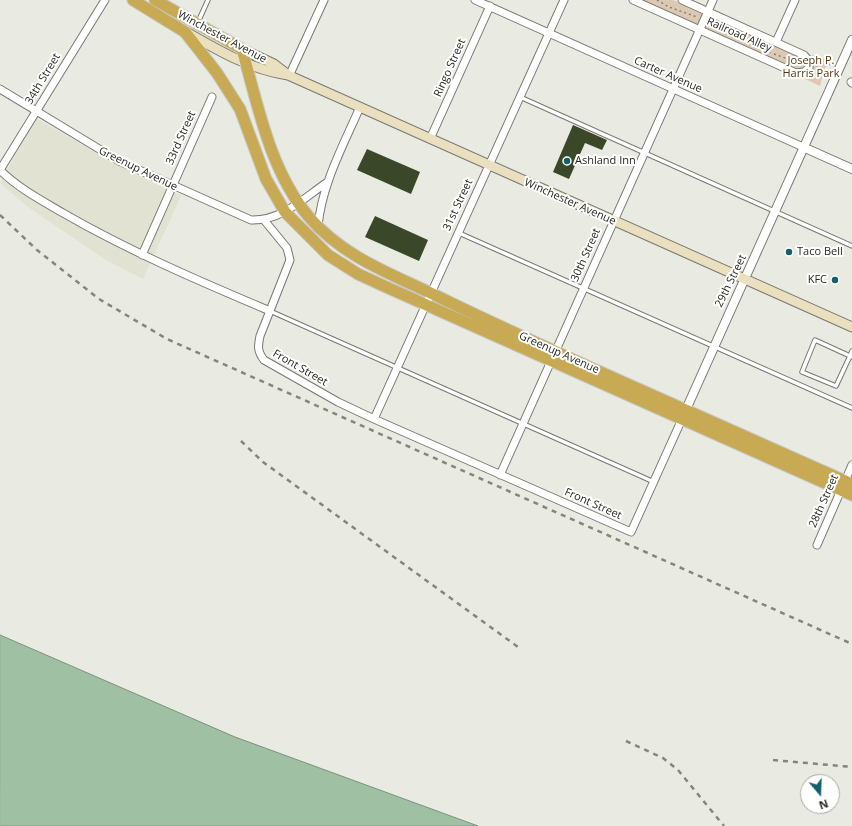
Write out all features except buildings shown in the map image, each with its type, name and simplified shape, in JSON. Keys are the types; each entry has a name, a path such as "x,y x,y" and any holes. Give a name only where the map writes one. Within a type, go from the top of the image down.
{"highway":[{"name":"Winchester Avenue","path":"133,0 185,32"},
{"name":"Winchester Avenue","path":"155,0 242,49"},
{"path":"185,32 217,73 233,97 246,123 266,179 285,212"},
{"path":"242,49 272,150 283,177 298,203"},
{"name":"Greenup Avenue","path":"298,203 333,241 357,258 431,293 554,356"},
{"name":"Greenup Avenue","path":"285,212 313,242 341,265 426,304 554,356 846,485 852,495"}],"main road":[{"name":"Winchester Avenue","path":"185,32 245,62 270,73 288,76 360,107 430,140 852,327"},
{"name":"Winchester Avenue","path":"242,49 274,64 288,76"}],"street":[{"name":"34th Street","path":"0,170 104,0"},
{"path":"288,76 324,0"},
{"name":"Carter Avenue","path":"475,0 852,169"},
{"name":"31st Street","path":"374,420 564,0"},
{"name":"Railroad Alley","path":"633,0 796,73 807,70 809,64 807,58 776,42 682,0"},
{"name":"30th Street","path":"500,475 643,153 713,0"},
{"path":"776,42 795,0"},
{"name":"Ringo Street","path":"430,140 490,6"},
{"name":"29th Street","path":"631,532 852,40"},
{"name":"Greenup Avenue","path":"0,89 119,161 251,220 264,220 285,212 298,203"},
{"name":"33rd Street","path":"142,255 212,97"},
{"path":"318,226 320,206 326,183 360,107"},
{"path":"0,170 14,184 106,238 270,311"},
{"path":"298,203 326,183"},
{"name":"Front Street","path":"264,220 287,248 290,260 270,311 258,348 264,360 338,402 374,420 631,532"},
{"name":"28th Street","path":"817,545 846,485 852,465"}],"lane":[{"path":"197,25 208,0"},
{"path":"520,98 852,246"},
{"path":"458,232 852,408"},
{"path":"270,311 654,482"},
{"path":"851,356 815,340 802,372 836,386 851,356 852,351"}],"path":[{"path":"657,0 669,7 700,19"},
{"path":"707,22 744,37 776,55 796,62 802,61"},
{"path":"814,57 830,65"},
{"path":"796,62 797,66"}],"shaded area":[{"path":"36,118 98,154 181,196 143,279 106,260 28,207 0,183"},
{"path":"0,635 235,737 478,826 0,826"}],"green space":[{"name":"Joseph P. Harris Park","path":"642,0 673,0 802,58 813,55 831,62 825,68 820,86 801,77 798,70"}],"railway":[{"path":"0,215 37,250 99,299 167,339 852,644"},
{"path":"241,441 263,462 518,647"},
{"path":"626,741 663,758 678,770 724,826"},
{"path":"773,760 852,767"}],"place":[{"name":"Ashland Inn","path":"567,161"},
{"name":"Taco Bell","path":"789,252"},
{"name":"KFC","path":"835,280"}]}
